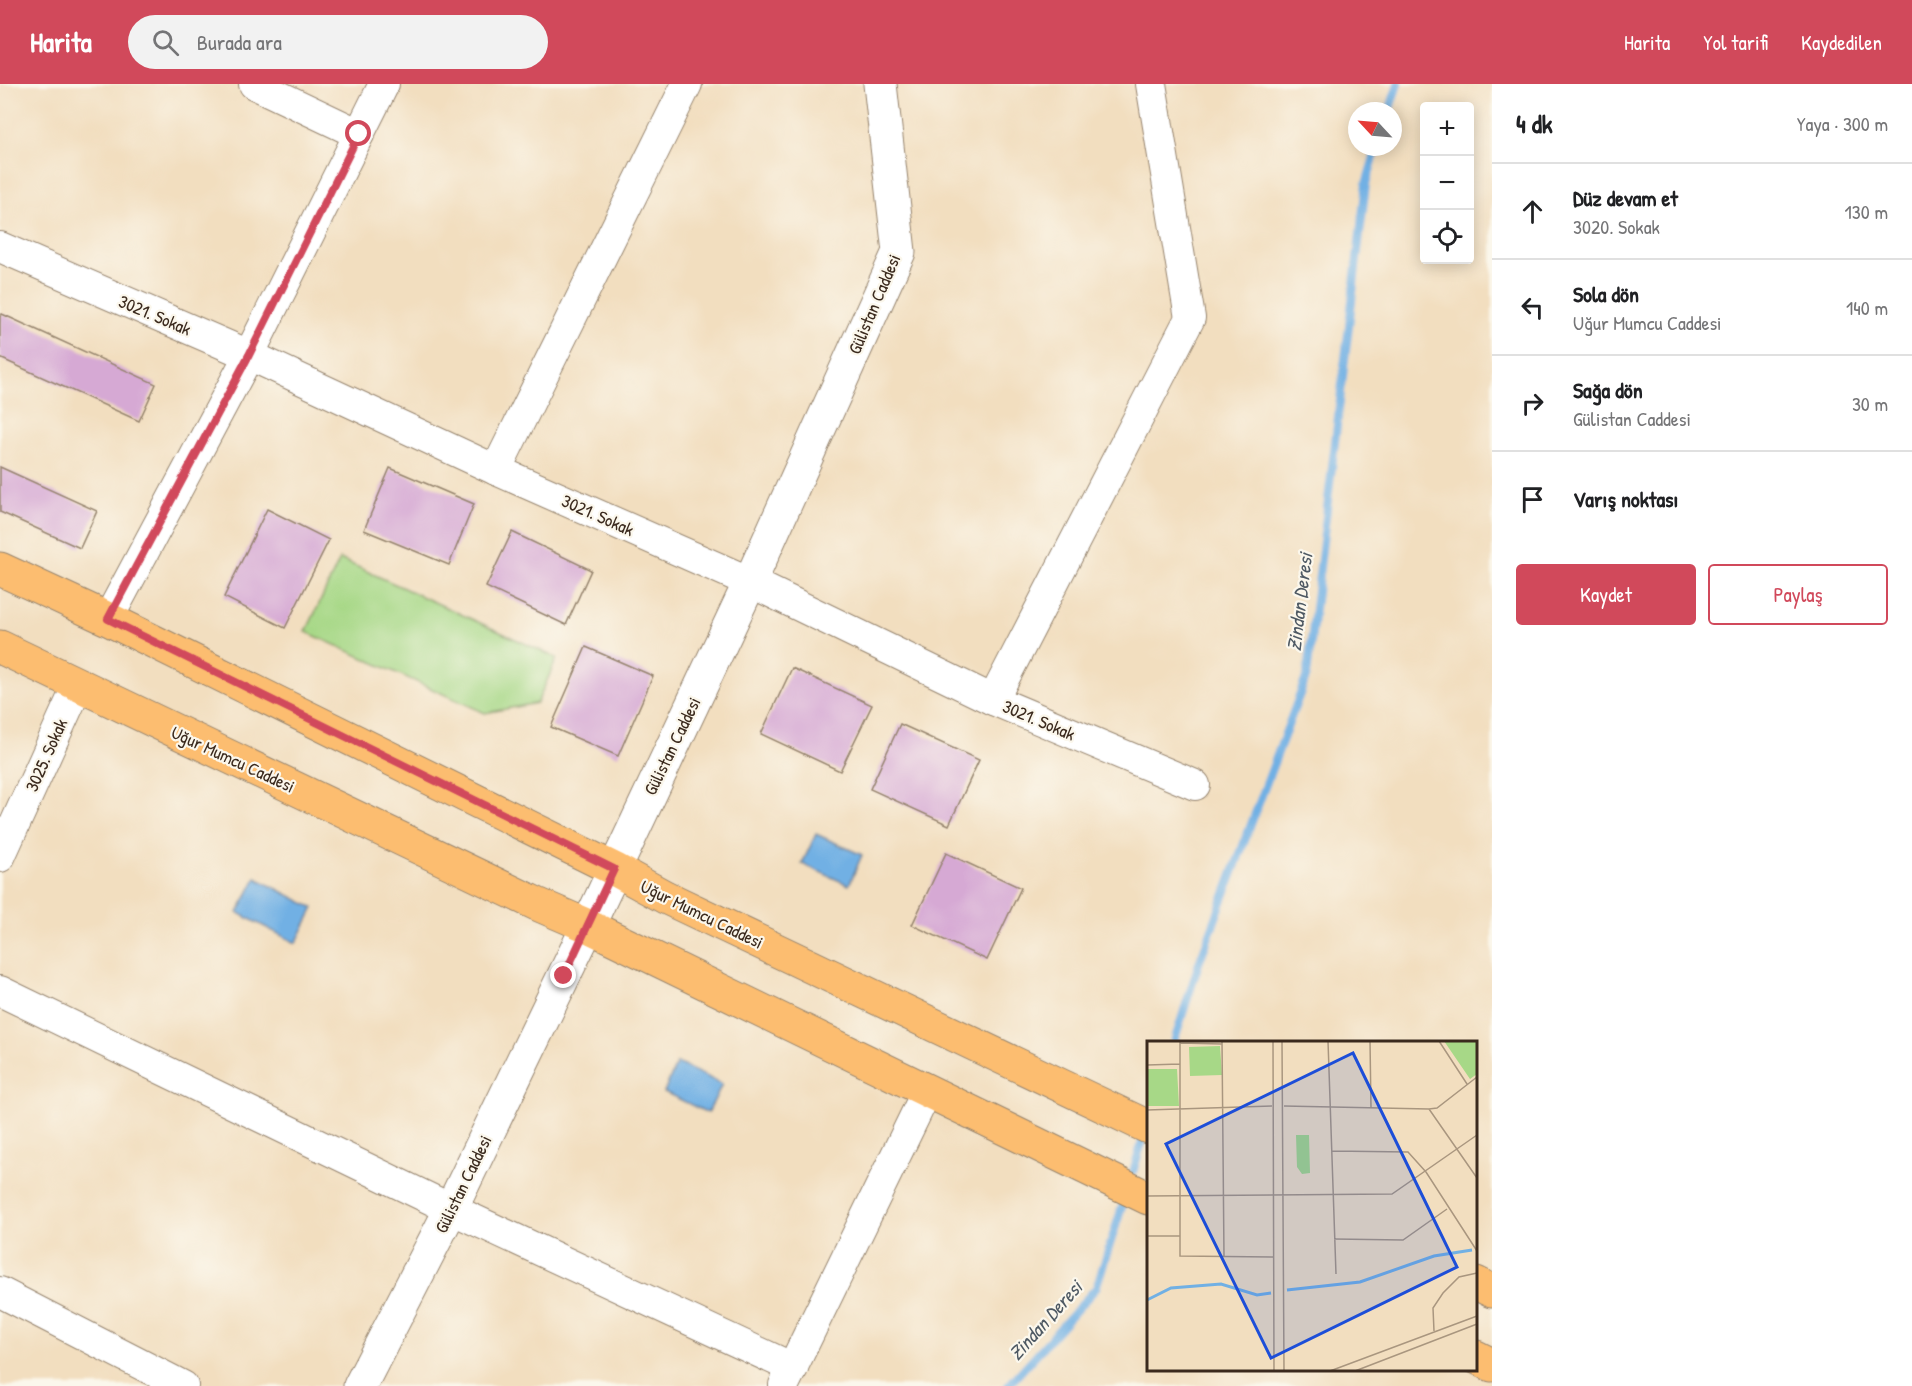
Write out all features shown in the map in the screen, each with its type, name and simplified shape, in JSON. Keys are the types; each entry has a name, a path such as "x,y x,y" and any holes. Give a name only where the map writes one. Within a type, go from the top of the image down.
{"main road":[{"name":"Uğur Mumcu Caddesi","path":"0,569 108,619 614,869 665,897 1147,1126"},
{"name":"Uğur Mumcu Caddesi","path":"0,647 537,904 588,926 1147,1197"},
{"path":"1477,1284 1492,1291"},
{"path":"1477,1358 1492,1365"}],"street":[{"path":"254,84 359,134"},
{"path":"108,619 249,355 384,84"},
{"path":"496,470 687,84"},
{"name":"Gülistan Caddesi","path":"360,1386 451,1209 588,926 750,582 899,252 880,84"},
{"path":"993,700 1190,318 1151,84"},
{"name":"3021. Sokak","path":"0,248 249,355 496,470 750,582 993,700 1195,785"},
{"name":"3025. Sokak","path":"0,857 78,685"},
{"path":"0,991 451,1209 788,1377 927,1090"},
{"path":"0,1292 183,1386"}],"green space":[{"path":"340,559 557,658 537,703 485,713 306,632"}],"water":[{"path":"816,834 862,855 849,885 802,864"},
{"path":"256,878 314,908 296,943 238,913"},
{"path":"677,1063 722,1084 708,1113 664,1092"}],"building":[{"path":"2,314 156,384 139,421 0,358 0,317"},
{"path":"0,467 97,511 80,548 0,512"},
{"path":"390,468 474,504 449,565 364,530"},
{"path":"267,509 329,540 285,628 224,597"},
{"path":"512,532 591,570 566,625 486,587"},
{"path":"586,647 653,676 618,756 551,727"},
{"path":"792,668 872,705 840,771 761,734"},
{"path":"900,724 979,760 949,825 870,789"},
{"path":"946,853 1021,888 987,960 912,925"}],"waterway":[{"name":"Zindan Deresi","path":"1392,102 1398,84"},
{"name":"Zindan Deresi","path":"1174,1041 1199,963 1307,675 1366,184 1374,156"},
{"name":"Zindan Deresi","path":"1133,1172 1142,1142"},
{"name":"Zindan Deresi","path":"1008,1386 1096,1288 1123,1204"}],"route":[{"path":"359,134 249,355 108,619 614,869 564,976"}]}
